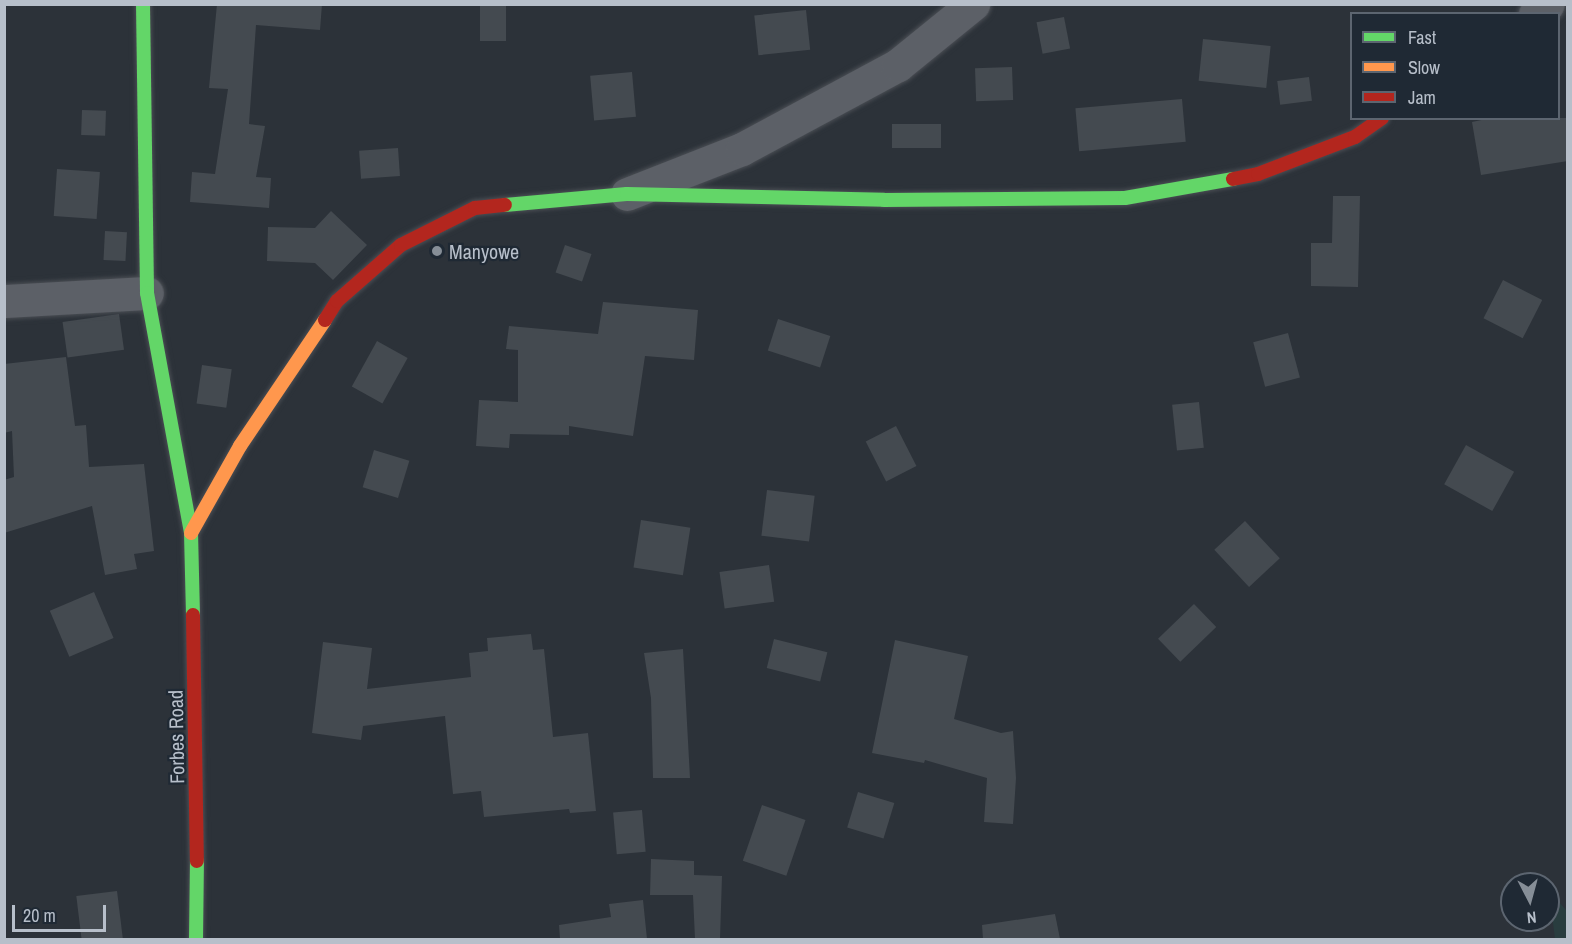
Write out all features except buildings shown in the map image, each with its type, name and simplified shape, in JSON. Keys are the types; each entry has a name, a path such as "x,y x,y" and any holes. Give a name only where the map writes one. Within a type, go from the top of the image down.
{"street":[{"name":"Forbes Road","path":"143,4 140,29 147,293 191,533 198,899 196,939"},
{"path":"627,194 742,149 898,65 973,4"},
{"path":"191,533 240,446 338,301 401,245 475,208 627,194 884,200 1125,198 1258,174 1355,137 1379,120"},
{"path":"4,301 147,293"}],"green space":[{"path":"1560,903 1567,911 1567,939 1555,939 1554,932 1560,932"}],"traffic: fast":[{"path":"143,4 147,293 191,533 193,615"},
{"path":"505,205 627,194 884,200 1125,198 1233,179"},
{"path":"196,940 197,861"}],"traffic: slow":[{"path":"191,533 240,446 325,320"}],"traffic: jam":[{"path":"1233,179 1258,174 1355,137 1379,120"},
{"path":"325,320 337,301 401,245 475,208 505,205"},
{"path":"193,615 197,861"}],"place":[{"name":"Manyowe","path":"437,251"}]}
